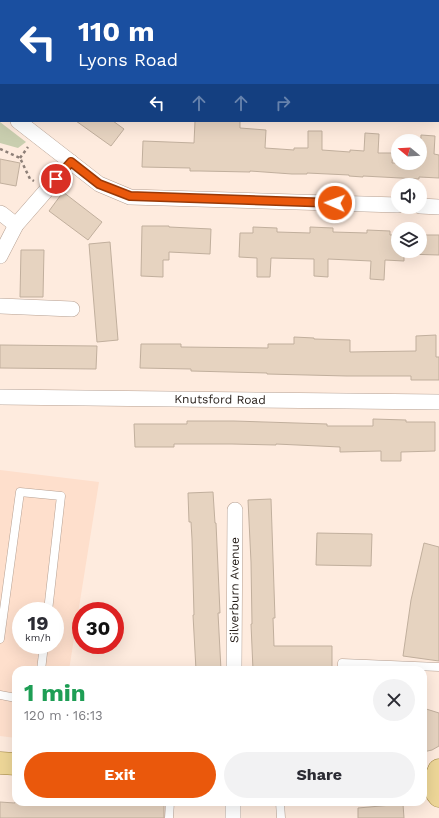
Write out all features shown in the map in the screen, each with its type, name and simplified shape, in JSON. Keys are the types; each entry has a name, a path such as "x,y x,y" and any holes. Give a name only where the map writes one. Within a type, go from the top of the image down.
{"main road":[{"path":"427,762 439,760"},
{"path":"0,763 12,764"},
{"path":"433,793 435,777 439,770"}],"street":[{"path":"19,122 99,184 130,196 391,205"},
{"path":"0,256 16,225 71,162"},
{"path":"427,206 439,207"},
{"path":"0,213 16,225"},
{"path":"0,306 72,309"},
{"name":"Knutsford Road","path":"0,397 439,402"},
{"name":"Silverburn Avenue","path":"234,666 235,510"},
{"path":"233,806 233,818"}],"lane":[{"path":"0,639 20,492 61,496 49,602"},
{"path":"41,666 43,654"},
{"path":"342,666 342,663 415,666"},
{"path":"427,667 439,667"},
{"path":"0,695 12,697"},
{"path":"169,818 170,806"},
{"path":"280,806 281,818"}],"path":[{"path":"0,149 20,158 30,179 49,188"}],"shaded area":[{"path":"0,470 99,482 80,602 72,602 72,651 70,666 12,666 12,738 0,736"}],"green space":[{"path":"0,122 26,142 18,148 0,143"}],"building":[{"path":"77,122 114,122 124,129 111,146"},
{"path":"195,122 240,122 240,128 266,130 265,148 294,150 294,148 308,148 308,131 322,131 322,150 350,152 350,150 364,151 365,133 379,134 378,153 391,153 391,170 427,170 427,135 435,136 434,154 439,155 439,178 363,177 349,175 307,173 292,174 250,171 190,171 190,168 142,167 143,141 194,143"},
{"path":"0,159 20,163 16,186 0,183"},
{"path":"63,192 102,222 88,240 49,211"},
{"path":"142,226 211,229 210,254 169,252 169,260 163,260 163,277 141,276"},
{"path":"253,227 277,228 277,232 310,233 310,227 333,228 333,232 367,233 367,230 390,231 391,258 404,258 404,261 385,260 384,280 370,279 371,261 328,259 328,277 314,276 314,259 271,258 270,277 257,277 257,258 239,257 240,233 253,233"},
{"path":"427,235 439,235 439,255 427,255"},
{"path":"110,242 118,340 97,342 89,244"},
{"path":"21,250 44,250 43,297 20,297"},
{"path":"436,335 436,357 439,357 439,380 411,380 411,376 267,374 191,371 191,369 140,368 141,344 181,344 181,347 268,348 268,344 294,344 294,337 350,340 350,352 416,351 416,336"},
{"path":"0,345 97,346 96,369 0,368"},
{"path":"373,419 406,420 406,422 435,422 435,451 401,452 401,461 381,461 381,451 340,452 340,447 276,444 174,444 174,447 135,447 134,424 187,424 187,421 234,421 327,424 327,426 373,426"},
{"path":"213,492 216,523 221,666 196,666 193,615 192,539 191,522 189,522 188,493"},
{"path":"271,499 275,618 273,618 274,646 332,646 332,666 253,666 248,500"},
{"path":"317,533 372,534 371,566 316,565"},
{"path":"424,543 439,547 439,661 403,656 411,600"},
{"path":"427,709 439,713 439,746 427,751"},
{"path":"0,802 12,803 12,806 164,806 164,818 0,818"},
{"path":"403,806 404,818 358,818 358,808"}],"route":[{"path":"56,179 71,162 99,184 130,196 335,203"}]}
